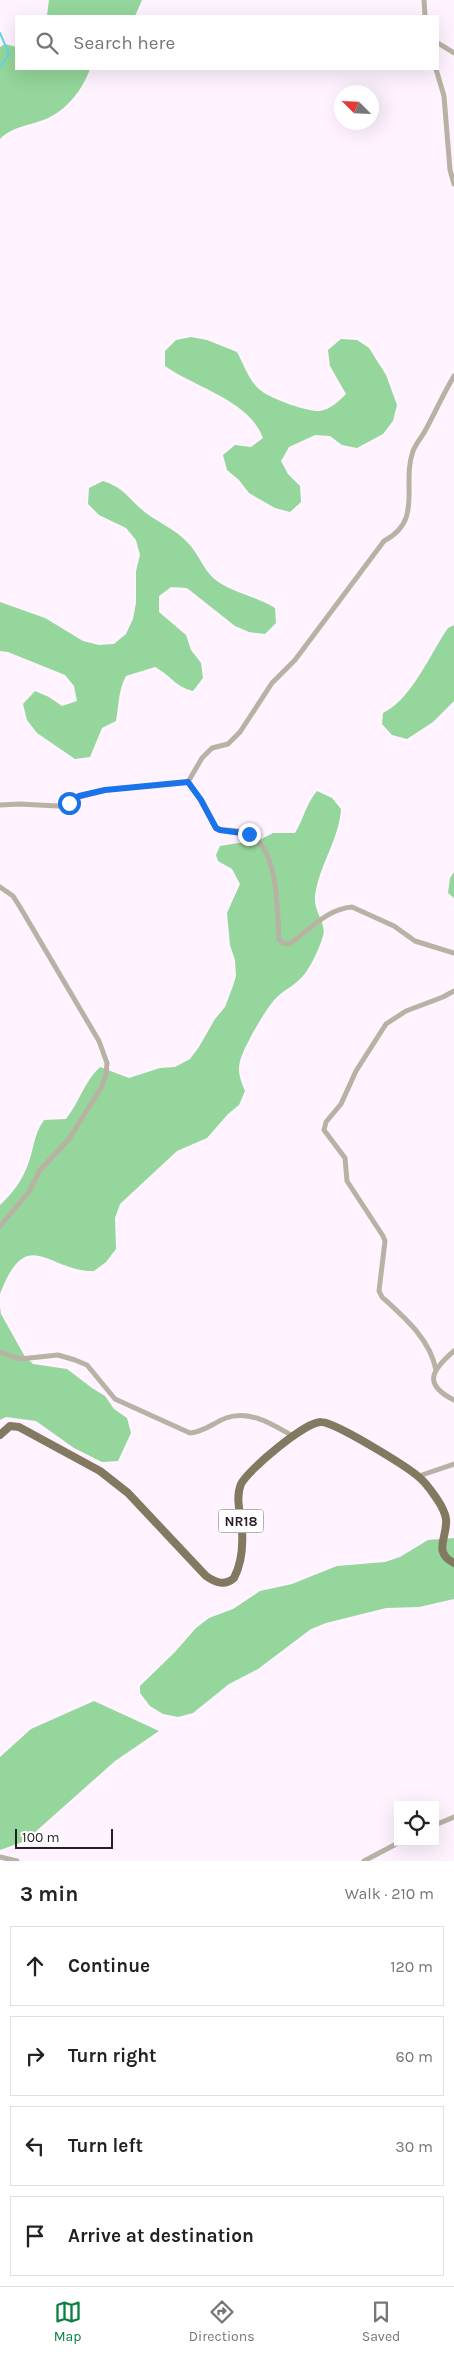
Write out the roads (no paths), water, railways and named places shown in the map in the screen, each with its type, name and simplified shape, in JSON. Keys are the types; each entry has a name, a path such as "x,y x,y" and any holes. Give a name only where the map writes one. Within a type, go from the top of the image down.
{"main road":[{"name":"NR18","path":"0,1435 10,1426 19,1427 100,1471 128,1493 206,1576 213,1581 224,1583 234,1578 240,1561 242,1532 239,1506 241,1484 250,1473 293,1436 313,1423 329,1423 419,1476 444,1510 446,1526 442,1551 445,1557 454,1563"}],"street":[{"path":"424,0 426,15"},
{"path":"439,44 454,53"},
{"path":"436,70 444,96 450,170 454,184"},
{"path":"188,782 202,758 212,748 228,744 240,732 272,683 294,660 384,541 400,530 406,521 409,509 410,464 414,450 454,376"},
{"path":"0,805 58,806 79,796 105,790 188,782"},
{"path":"188,782 201,800 216,828 249,834 260,842 268,854 276,893 279,939 282,943 288,944 299,938 324,916 352,906 394,926 414,941 454,953"},
{"path":"0,887 13,896 20,907 100,1041 107,1063 106,1075 101,1088 69,1139 40,1170 29,1192 0,1226"},
{"path":"436,1370 434,1355 425,1341 379,1291 385,1241 366,1208 347,1181 345,1158 325,1132 324,1126 341,1104 356,1071 386,1024 406,1011 443,997 454,990"},
{"path":"454,1351 439,1364 433,1383 438,1390 454,1400"},
{"path":"0,1352 20,1359 58,1354 87,1365 105,1389 124,1404 190,1433 198,1433 227,1418 244,1415 267,1421 293,1436"},
{"path":"419,1476 454,1464"},
{"path":"439,1823 454,1817"},
{"path":"364,1861 394,1845"},
{"path":"0,1857 17,1861"}],"waterway":[{"path":"0,33 9,54 0,67"}]}
